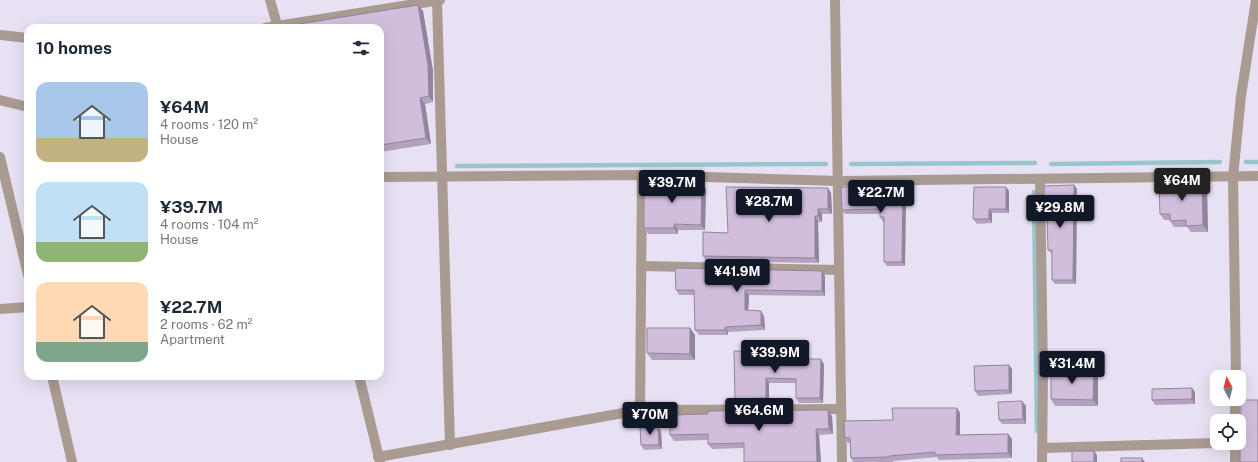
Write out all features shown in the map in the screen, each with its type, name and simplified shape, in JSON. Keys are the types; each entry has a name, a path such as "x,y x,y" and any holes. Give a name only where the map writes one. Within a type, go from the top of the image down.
{"street":[{"path":"270,0 277,24"},
{"path":"296,24 438,0 450,444"},
{"path":"835,0 839,181 842,462"},
{"path":"1236,370 1233,177 1241,96 1256,0"},
{"path":"0,35 24,38"},
{"path":"0,100 24,106"},
{"path":"0,157 24,258"},
{"path":"640,410 642,175"},
{"path":"384,177 642,175 839,181 1040,180 1258,176"},
{"path":"1040,180 1043,373 1042,462"},
{"path":"641,266 839,270"},
{"path":"0,309 24,307"},
{"path":"53,380 72,462"},
{"path":"360,380 379,460 450,444 640,410 841,409"},
{"path":"1042,448 1210,443"},
{"path":"1235,450 1235,462"}],"building":[{"path":"418,5 428,65 429,96 420,98 426,138 384,144 384,24 299,24"},
{"path":"673,180 673,183 702,184 701,225 674,224 674,228 644,228 644,181"},
{"path":"1202,183 1203,225 1186,226 1186,220 1170,221 1170,214 1160,214 1159,184"},
{"path":"1074,185 1073,280 1052,280 1052,250 1048,250 1047,216 1044,216 1044,186"},
{"path":"726,187 828,188 828,209 818,209 818,216 815,216 815,258 703,256 703,232 728,233"},
{"path":"841,187 903,188 902,262 884,262 884,217 880,217 880,209 842,210"},
{"path":"974,187 1006,187 1006,209 989,209 989,219 973,219"},
{"path":"675,268 822,271 822,291 745,290 745,310 761,311 761,325 725,327 725,330 695,330 694,290 676,290"},
{"path":"647,328 690,328 690,354 647,353"},
{"path":"734,351 794,354 793,359 821,359 820,398 796,398 796,379 766,378 766,398 735,399"},
{"path":"1009,365 1009,390 975,391 974,366"},
{"path":"1051,370 1094,370 1093,400 1051,399"},
{"path":"1192,388 1192,399 1152,400 1152,389"},
{"path":"1246,400 1258,400 1258,462 1240,462 1240,450 1246,450 1246,414 1241,414 1241,406 1246,406"},
{"path":"1022,401 1023,419 999,420 998,402"},
{"path":"892,408 957,408 956,435 1008,434 1008,453 935,455 935,452 889,457 851,458 850,438 845,438 844,421 893,420"},
{"path":"828,410 829,429 816,429 817,462 744,462 744,443 708,444 708,434 670,435 670,415 708,414 708,411"},
{"path":"658,427 659,445 641,445 640,428"},
{"path":"1072,451 1094,451 1094,462 1072,462"},
{"path":"1121,458 1142,458 1142,462 1121,462"}],"waterway":[{"path":"1051,164 1220,162"},
{"path":"1246,162 1258,162"},
{"path":"851,164 1035,163"},
{"path":"457,166 826,164"},
{"path":"1034,192 1037,431"}]}
